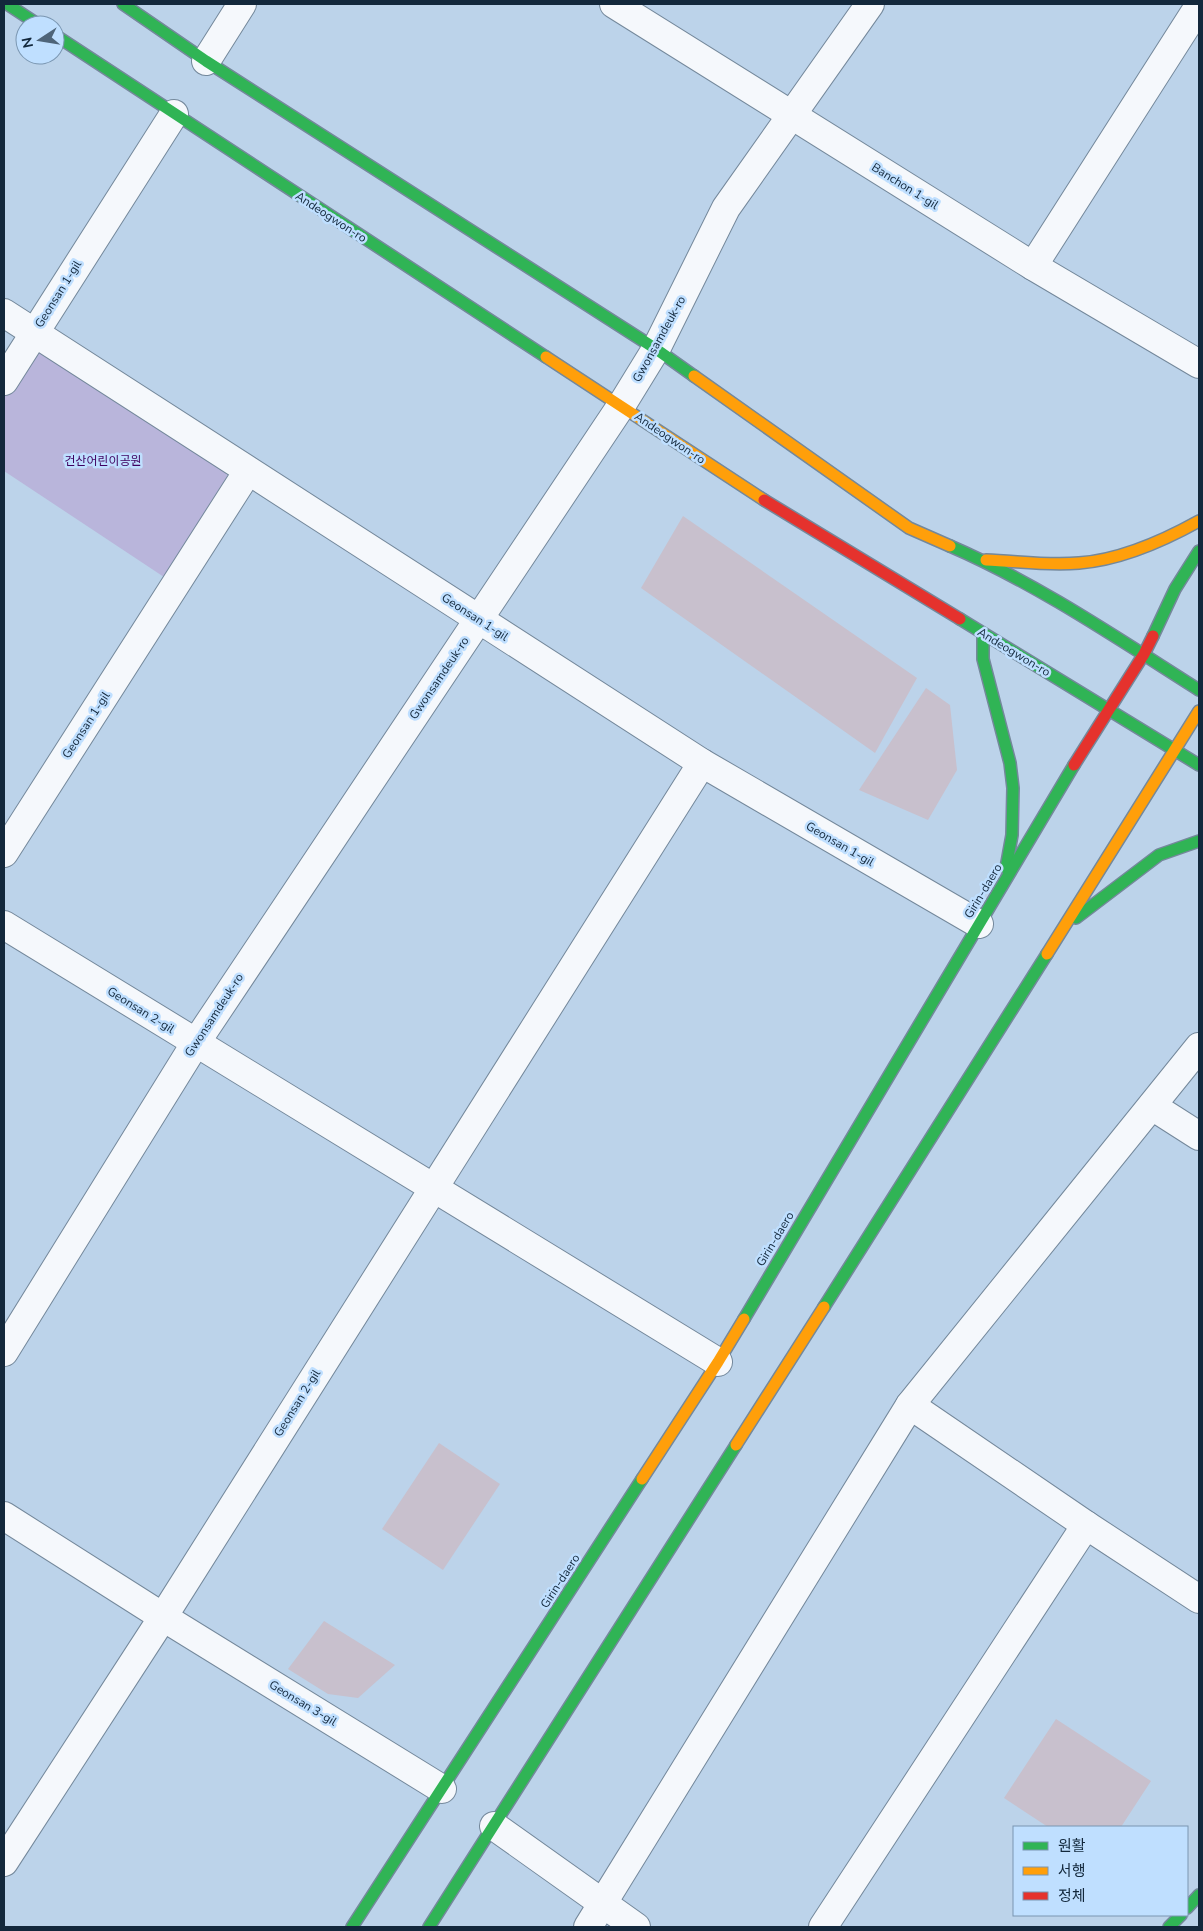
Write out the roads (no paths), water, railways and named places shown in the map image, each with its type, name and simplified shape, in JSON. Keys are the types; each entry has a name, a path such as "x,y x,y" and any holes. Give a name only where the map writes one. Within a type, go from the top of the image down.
{"street":[{"path":"7,4 24,15"},
{"path":"123,4 206,61 656,350 909,528 983,560 1144,654 1199,690"},
{"path":"206,61 242,4"},
{"name":"Banchon 1-gil","path":"614,4 1033,266 1199,364"},
{"name":"Gwonsamdeuk-ro","path":"4,1352 195,1044 621,406 656,350 726,208 870,4"},
{"path":"1033,266 1199,6"},
{"name":"Andeogwon-ro","path":"65,42 753,493 1199,765"},
{"name":"Geonsan 1-gil","path":"4,381 174,114"},
{"name":"Geonsan 1-gil","path":"4,313 702,763 979,924"},
{"name":"Geonsan 1-gil","path":"4,853 248,471"},
{"path":"983,560 1080,563 1112,556 1164,538 1199,521"},
{"name":"Girin-daero","path":"352,1927 718,1362 1004,882 1144,654 1175,589 1199,551"},
{"path":"983,634 983,659 1010,763 1013,788 1012,835 1004,882"},
{"path":"429,1927 1199,711"},
{"name":"Geonsan 2-gil","path":"163,1617 702,763"},
{"path":"1063,928 1159,855 1199,841"},
{"name":"Geonsan 2-gil","path":"4,925 195,1044 718,1362"},
{"path":"588,1927 910,1405 1199,1047"},
{"path":"1152,1106 1199,1136"},
{"path":"910,1405 1086,1525 1199,1599"},
{"name":"Geonsan 3-gil","path":"4,1516 163,1617 442,1789"},
{"path":"823,1927 1086,1525"},
{"path":"4,1862 163,1617"},
{"path":"494,1826 636,1927"},
{"path":"1188,1907 1199,1895"},
{"path":"1169,1927 1180,1916"}],"park label":[{"name":"건산어린이공원","path":"103,461"}]}
